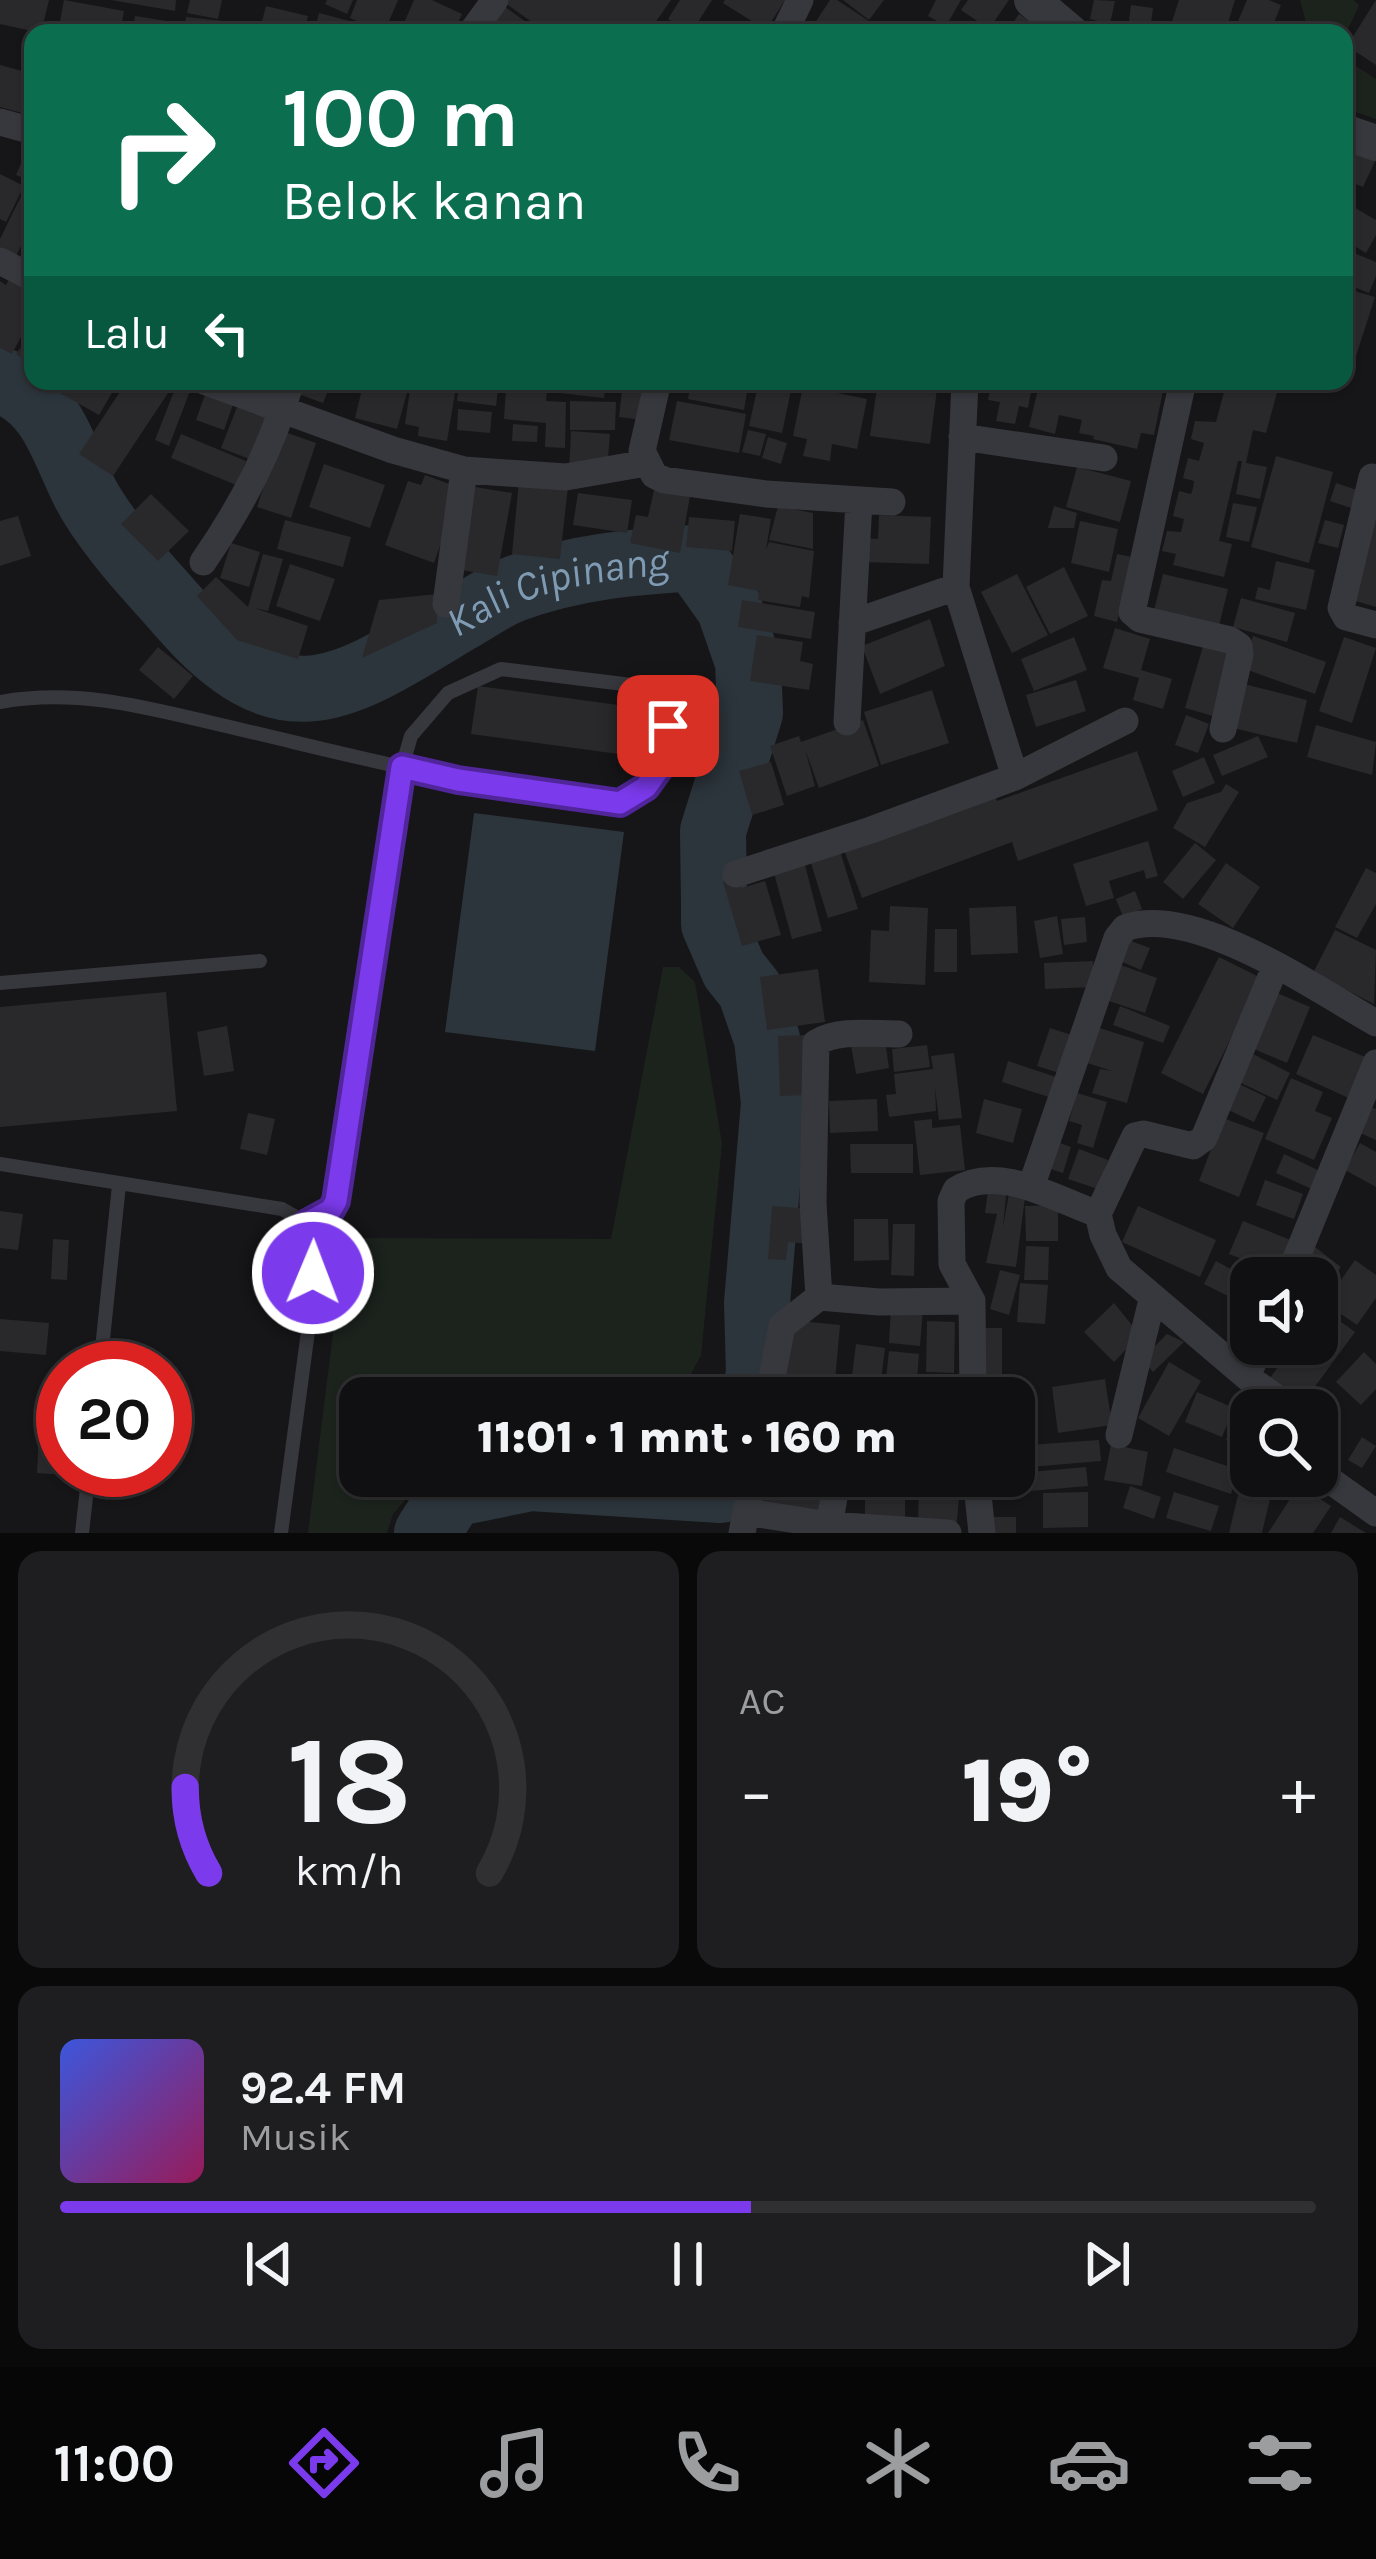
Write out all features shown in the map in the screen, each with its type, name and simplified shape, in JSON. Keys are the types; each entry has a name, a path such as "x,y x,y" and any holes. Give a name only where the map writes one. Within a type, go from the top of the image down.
{"street":[{"path":"1032,0 1060,24"},
{"path":"229,390 393,450 464,470 566,477 646,464"},
{"path":"203,562 241,507 289,390"},
{"path":"655,390 643,433 646,464 664,480 766,494 892,502"},
{"path":"965,390 956,587 1015,777"},
{"path":"1182,390 1132,612 1140,619 1239,646 1223,729"},
{"path":"962,437 1104,458"},
{"path":"446,604 464,470"},
{"path":"1372,477 1341,608 1346,617 1376,625"},
{"path":"847,722 859,501"},
{"path":"852,623 956,587"},
{"path":"736,874 1015,777 1125,721"},
{"path":"1030,1187 1117,938 1125,928 1138,923 1180,924 1276,965 1376,1023"},
{"path":"1264,1389 1119,1268 1102,1235 1098,1214 1135,1136 1193,1146 1204,1138 1276,965"},
{"path":"819,1297 813,1203 816,1043 840,1035 898,1034"},
{"path":"1297,1257 1376,1063"},
{"path":"973,1377 971,1301 952,1264 951,1201 956,1190 983,1180 1030,1187 1098,1214"},
{"path":"772,1377 782,1326 819,1297 971,1301"},
{"path":"1119,1435 1152,1300"},
{"path":"1247,1377 1252,1365"},
{"path":"1338,1486 1376,1513"},
{"path":"829,1525 834,1497"},
{"path":"978,1497 982,1533"},
{"path":"744,1522 948,1533"}],"lane":[{"path":"0,702 39,695 105,698 402,767 458,780 620,803 646,787 659,769 668,704 640,686 501,669 448,693 411,736 402,767 336,1201 331,1210 307,1223"},
{"path":"0,983 260,961"},
{"path":"0,1164 282,1209 307,1223 315,1236 311,1309 281,1533"},
{"path":"103,1341 119,1185"},
{"path":"82,1533 86,1497"}],"shaded area":[{"path":"1300,0 1353,0 1359,5 1350,24 1307,24"},
{"path":"1353,64 1376,79 1376,119 1353,111"},
{"path":"474,813 624,832 595,1051 445,1032"},
{"path":"663,967 679,967 695,982 722,1144 701,1355 689,1377 339,1377 339,1497 408,1497 393,1514 387,1533 308,1533 345,1238 611,1239"}],"building":[{"path":"0,0 49,0 43,24 24,24 24,29 0,24"},
{"path":"64,0 124,11 122,24 60,24"},
{"path":"111,0 176,0 175,11"},
{"path":"190,0 222,0 218,19 187,13"},
{"path":"327,0 353,0 347,14 325,4"},
{"path":"357,0 398,0 388,24 364,24 350,18"},
{"path":"414,0 432,0 462,14 457,24 404,24"},
{"path":"501,0 671,0 654,24 534,24"},
{"path":"680,0 712,0 697,24 668,19"},
{"path":"785,0 770,24 756,24 723,3"},
{"path":"830,0 837,0 873,24 814,24"},
{"path":"843,0 884,0 869,20"},
{"path":"936,0 961,0 947,24 928,16"},
{"path":"968,0 1009,0 992,24 982,24 961,10"},
{"path":"1094,0 1115,1 1110,24 1090,19"},
{"path":"1179,0 1235,0 1228,24 1171,24"},
{"path":"1247,0 1281,5 1274,24 1237,24"},
{"path":"1376,0 1376,65 1353,50 1353,36"},
{"path":"501,4 529,24 487,24"},
{"path":"1131,5 1153,8 1151,24 1129,24"},
{"path":"266,6 308,16 306,24 261,24"},
{"path":"319,13 357,23 357,24 316,24"},
{"path":"1019,14 1034,24 1012,24"},
{"path":"135,16 180,23 180,24 134,24"},
{"path":"186,17 243,23 243,24 185,24"},
{"path":"0,65 24,72 24,114 0,107"},
{"path":"1353,140 1376,159 1363,187 1353,183"},
{"path":"0,174 24,186 6,222 0,219"},
{"path":"24,190 24,240 15,258 0,251 0,239"},
{"path":"1353,207 1376,220 1376,235 1366,253 1353,245"},
{"path":"1353,256 1376,262 1369,293 1353,287"},
{"path":"9,279 24,287 24,331 12,354 0,348 0,281 6,285"},
{"path":"1353,291 1375,297 1353,355"},
{"path":"59,390 114,390 99,415"},
{"path":"121,390 170,390 113,476 79,454"},
{"path":"174,390 190,390 169,446 155,440"},
{"path":"207,390 235,399 224,430 196,420"},
{"path":"290,390 328,390 323,403"},
{"path":"362,390 408,390 397,429 355,418"},
{"path":"410,390 456,390 447,441 418,436 419,427 405,424"},
{"path":"458,390 498,390 496,406 457,401"},
{"path":"506,390 547,392 546,401 566,402 565,448 545,447 546,423 504,419"},
{"path":"560,390 605,390 604,398"},
{"path":"622,390 646,390 642,420 619,417"},
{"path":"690,390 747,390 744,410 688,399"},
{"path":"757,390 791,390 782,433 749,426"},
{"path":"802,390 867,399 857,449 832,444 830,461 803,456 807,439 793,436"},
{"path":"877,390 937,390 930,444 870,436"},
{"path":"990,390 1031,390 1028,408 1019,406 1015,424 996,421 1000,402 988,400"},
{"path":"1038,390 1163,390 1154,435 1141,433 1137,449 1079,433 1082,420 1059,415 1055,434 1029,427"},
{"path":"1225,390 1278,390 1266,433 1253,430 1246,463 1267,467 1260,499 1236,494 1242,461 1238,461 1219,541 1232,544 1224,577 1173,565 1176,554 1162,551 1167,531 1181,532 1184,519 1173,516 1179,491 1191,494 1193,488 1194,481 1183,478 1188,458 1199,461 1204,443 1191,439 1195,421 1216,422"},
{"path":"570,401 616,402 615,430 570,430"},
{"path":"677,401 746,414 739,453 669,440"},
{"path":"239,402 274,415 257,462 221,448"},
{"path":"458,409 492,412 490,433 457,430"},
{"path":"513,424 538,426 537,442 512,441"},
{"path":"748,430 766,434 760,456 742,452"},
{"path":"282,431 316,443 291,518 257,507"},
{"path":"571,431 610,434 607,470 569,470"},
{"path":"181,434 246,461 236,485 171,458"},
{"path":"768,437 787,443 781,464 762,458"},
{"path":"1276,456 1333,472 1309,563 1251,547"},
{"path":"324,464 385,485 370,528 309,507"},
{"path":"1077,467 1131,481 1120,522 1066,507"},
{"path":"425,475 452,485 457,498 434,563 385,545 408,481 421,485"},
{"path":"519,481 568,486 560,559 512,554"},
{"path":"1336,483 1357,490 1351,508 1330,501"},
{"path":"469,486 512,493 497,576 455,569"},
{"path":"654,490 690,496 680,553 630,543 636,515 648,517"},
{"path":"578,493 632,500 627,533 573,525"},
{"path":"151,494 189,531 158,561 121,524"},
{"path":"1233,503 1257,507 1249,542 1226,537"},
{"path":"778,506 813,513 813,549 769,540"},
{"path":"1054,506 1077,513 1074,528 1048,528"},
{"path":"740,514 771,519 766,550 769,542 814,551 809,598 802,596 800,607 758,600 759,591 728,585"},
{"path":"879,515 931,517 929,564 861,562 862,538 878,539"},
{"path":"18,516 31,556 0,566 0,521"},
{"path":"689,517 735,521 732,551 686,547"},
{"path":"285,520 351,537 343,567 277,549"},
{"path":"1325,520 1344,525 1338,548 1318,543"},
{"path":"1376,520 1376,607 1352,600"},
{"path":"1080,521 1118,529 1109,572 1071,563"},
{"path":"231,543 260,552 249,587 220,578"},
{"path":"263,554 283,559 268,611 254,608 308,626 298,659 237,640 197,596 216,577 248,607"},
{"path":"1117,554 1132,557 1117,622 1094,616 1102,580 1111,581"},
{"path":"1276,561 1315,570 1306,610 1255,599 1258,587 1270,590"},
{"path":"290,564 335,579 320,621 276,606"},
{"path":"1064,567 1088,616 1050,634 1026,587"},
{"path":"1017,574 1048,635 1012,653 981,592"},
{"path":"1163,574 1228,589 1217,634 1152,619"},
{"path":"437,594 437,623 362,658 379,600"},
{"path":"1241,598 1295,613 1287,642 1233,627"},
{"path":"742,600 815,612 811,639 738,627"},
{"path":"930,619 945,666 880,694 862,646"},
{"path":"1115,628 1150,639 1141,670 1172,679 1163,709 1133,700 1139,678 1103,668"},
{"path":"757,635 803,642 800,661 813,664 809,690 750,681"},
{"path":"1253,636 1326,662 1315,694 1242,668"},
{"path":"1074,637 1087,670 1034,691 1021,659"},
{"path":"1344,637 1376,648 1352,723 1319,711"},
{"path":"1203,646 1231,654 1213,716 1185,708"},
{"path":"158,647 193,676 174,699 139,670"},
{"path":"1076,680 1086,711 1036,727 1026,695"},
{"path":"1244,684 1307,700 1297,743 1233,728"},
{"path":"478,686 633,707 626,755 471,734"},
{"path":"932,690 949,743 881,765 864,712"},
{"path":"1186,715 1209,724 1198,753 1175,745"},
{"path":"863,720 879,766 819,788 805,749 815,786 787,796 770,746 799,736 801,742"},
{"path":"1316,725 1376,742 1372,775 1307,757"},
{"path":"1258,736 1268,757 1222,776 1213,755"},
{"path":"1137,751 1158,810 1018,861 1012,842 862,898 844,850"},
{"path":"1204,757 1215,783 1183,797 1172,771"},
{"path":"771,762 784,805 752,815 739,771"},
{"path":"1226,784 1239,792 1205,847 1173,828 1187,803 1221,792"},
{"path":"1148,841 1158,876 1146,879 1144,870 1109,881 1114,898 1086,906 1073,864"},
{"path":"1195,843 1216,860 1183,899 1163,882"},
{"path":"840,851 858,909 828,918 810,860"},
{"path":"1226,863 1260,887 1233,928 1198,904"},
{"path":"805,865 822,931 792,939 774,873"},
{"path":"1366,868 1376,873 1376,904 1357,938 1335,927"},
{"path":"738,878 742,888 765,881 781,935 742,946 723,882"},
{"path":"1135,891 1142,909 1123,917 1116,899"},
{"path":"890,906 928,908 925,985 869,982 871,930 889,931"},
{"path":"1016,906 1018,953 971,955 969,908"},
{"path":"1057,916 1063,954 1040,958 1034,921"},
{"path":"1085,917 1087,942 1064,945 1061,919"},
{"path":"935,929 957,929 957,972 934,972"},
{"path":"1335,930 1376,950 1374,1004 1313,973"},
{"path":"1128,940 1150,948 1141,970 1120,961"},
{"path":"1219,957 1261,978 1203,1094 1161,1073"},
{"path":"1093,961 1094,987 1045,989 1044,963"},
{"path":"1115,963 1157,978 1145,1013 1103,999"},
{"path":"818,969 825,1022 767,1030 760,977"},
{"path":"166,992 177,1111 0,1127 0,1007"},
{"path":"1277,993 1310,1007 1287,1063 1254,1049"},
{"path":"1120,1006 1170,1026 1163,1043 1113,1025"},
{"path":"227,1026 234,1071 204,1076 197,1032"},
{"path":"1093,1026 1144,1042 1127,1103 1092,1093 1100,1069 1112,1071 1081,1061"},
{"path":"1050,1028 1072,1035 1059,1073 1037,1066"},
{"path":"806,1035 808,1095 780,1096 778,1036"},
{"path":"1313,1035 1370,1059 1353,1100 1296,1074"},
{"path":"885,1040 889,1068 856,1074 851,1045"},
{"path":"927,1045 930,1067 894,1072 892,1049"},
{"path":"954,1053 962,1118 939,1120 935,1088 936,1111 889,1117 886,1095 896,1094 894,1074 933,1069 931,1056"},
{"path":"1251,1053 1290,1073 1277,1100 1237,1081"},
{"path":"1008,1061 1059,1078 1052,1098 1002,1082"},
{"path":"1291,1078 1323,1092 1315,1111 1332,1118 1314,1160 1265,1139"},
{"path":"1237,1083 1266,1097 1254,1122 1226,1109"},
{"path":"1077,1093 1107,1102 1093,1148 1077,1143 1082,1125 1069,1121"},
{"path":"877,1099 878,1131 830,1133 829,1101"},
{"path":"984,1099 1022,1109 1013,1143 976,1133"},
{"path":"1370,1107 1376,1109 1376,1140 1358,1132"},
{"path":"248,1113 275,1119 267,1155 240,1149"},
{"path":"1223,1118 1264,1133 1239,1197 1199,1181"},
{"path":"932,1119 932,1128 960,1125 965,1170 920,1175 914,1121"},
{"path":"1049,1139 1071,1147 1063,1173 1041,1166"},
{"path":"1360,1143 1376,1152 1376,1187 1345,1170"},
{"path":"850,1144 913,1144 913,1173 851,1173"},
{"path":"1079,1149 1108,1160 1098,1189 1068,1179"},
{"path":"1284,1154 1322,1172 1314,1190 1276,1173"},
{"path":"1265,1180 1303,1194 1294,1219 1256,1205"},
{"path":"989,1183 1007,1185 1003,1227 1010,1188 1026,1190 1016,1267 986,1263 997,1214 985,1213"},
{"path":"1058,1205 1058,1241 1026,1241 1025,1206"},
{"path":"772,1206 813,1209 810,1244 788,1242 786,1260 768,1259"},
{"path":"1138,1206 1216,1240 1200,1277 1122,1242"},
{"path":"0,1211 23,1214 18,1250 0,1248"},
{"path":"854,1219 888,1219 889,1260 854,1261"},
{"path":"1243,1221 1293,1241 1287,1257 1229,1254"},
{"path":"893,1224 915,1224 914,1276 891,1275"},
{"path":"53,1239 69,1240 67,1280 51,1279"},
{"path":"1026,1246 1049,1247 1048,1280 1024,1280"},
{"path":"1315,1247 1328,1257 1309,1257"},
{"path":"1355,1260 1376,1275 1376,1298 1357,1325 1338,1312 1338,1284"},
{"path":"1216,1261 1230,1269 1228,1296 1204,1284"},
{"path":"1000,1270 1020,1275 1009,1315 990,1309"},
{"path":"1020,1283 1048,1285 1045,1324 1017,1322"},
{"path":"1114,1303 1140,1335 1114,1362 1084,1332"},
{"path":"891,1307 923,1309 920,1346 889,1343"},
{"path":"0,1319 49,1323 47,1341 36,1341 36,1354 0,1351"},
{"path":"790,1320 840,1325 835,1377 784,1375"},
{"path":"1338,1320 1355,1332 1338,1355"},
{"path":"927,1321 955,1322 954,1373 926,1372"},
{"path":"981,1328 1002,1328 1002,1377 980,1377"},
{"path":"1167,1334 1184,1342 1153,1372 1142,1359"},
{"path":"856,1344 885,1348 881,1377 852,1376"},
{"path":"889,1351 919,1354 917,1377 886,1377"},
{"path":"1364,1352 1376,1364 1376,1389 1361,1405 1336,1382"},
{"path":"1169,1362 1201,1381 1169,1436 1138,1418"},
{"path":"1279,1365 1331,1365 1313,1389 1276,1389 1267,1382"},
{"path":"1105,1379 1112,1425 1058,1433 1052,1387"},
{"path":"1197,1392 1230,1406 1222,1437 1185,1422"},
{"path":"1362,1437 1376,1446 1362,1468 1348,1460"},
{"path":"1099,1440 1101,1461 1035,1467 1035,1445"},
{"path":"1111,1444 1148,1452 1142,1486 1104,1480"},
{"path":"1174,1448 1230,1467 1230,1494 1166,1472"},
{"path":"1086,1467 1088,1486 1035,1491 1035,1472"},
{"path":"1130,1486 1161,1497 1154,1519 1123,1508"},
{"path":"1088,1492 1088,1527 1043,1528 1043,1493"},
{"path":"1174,1492 1219,1506 1211,1531 1166,1518"},
{"path":"755,1497 830,1497 828,1518 754,1512"},
{"path":"865,1497 905,1497 905,1527 865,1527"},
{"path":"919,1497 959,1497 956,1531 918,1527"},
{"path":"1238,1497 1270,1497 1262,1533 1229,1533"},
{"path":"1291,1497 1317,1497 1331,1506 1313,1533 1268,1533"},
{"path":"984,1517 1016,1517 1016,1533 984,1533"},
{"path":"1340,1517 1366,1533 1331,1533"}],"waterway":[{"name":"Kali Cipinang","path":"0,380 18,388 44,412 99,516 181,615 218,652 252,676 284,687 315,688 347,680 500,595 558,575 694,558 729,607 748,662 750,713 713,831 714,924 734,970 750,990 767,1039 774,1103 757,1303 758,1377"},
{"name":"Kali Cipinang","path":"427,1533 450,1497"}],"route":[{"path":"313,1273 315,1236 307,1223 331,1210 336,1201 402,767 458,780 620,803 646,787 659,769 668,726"}]}
